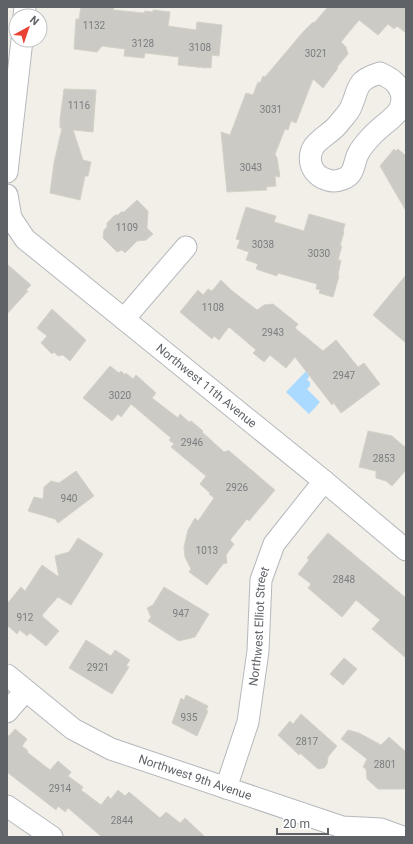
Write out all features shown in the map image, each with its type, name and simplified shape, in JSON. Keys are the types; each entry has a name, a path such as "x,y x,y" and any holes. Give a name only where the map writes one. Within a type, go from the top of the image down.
{"street":[{"path":"7,172 21,48"},
{"path":"380,73 393,79 400,88 404,108 379,129 359,152 352,173 346,178 339,181 330,181 317,174 312,167 310,159 311,152 315,144 338,126 351,108 357,89 362,80 380,73"},
{"name":"Northwest 11th Avenue","path":"7,195 11,218 26,239 324,481 406,550"},
{"path":"124,319 186,247"},
{"name":"Northwest Elliot Street","path":"226,788 248,722 258,651 261,580 274,544 324,481"},
{"name":"Northwest 9th Avenue","path":"7,675 73,729 111,749 156,763 342,828 381,829 403,837"},
{"path":"7,712 25,691"},
{"path":"7,806 52,837"}],"water":[{"path":"309,368 312,371 307,380 310,382 310,386 307,389 320,402 309,414 286,392"}],"building":[{"path":"81,7 114,7 113,10 144,13 145,11 153,12 153,10 170,12 168,26 196,30 197,22 222,25 219,56 212,55 211,68 207,68 178,65 179,57 145,53 144,58 124,56 125,49 102,46 97,52 74,49 76,19 79,19"},
{"path":"328,7 406,7 406,33 397,26 394,29 388,24 378,35 359,20 341,42 346,47 348,54 323,88 313,79 296,123 291,121 288,130 285,129 275,154 280,177 275,176 276,186 266,187 267,190 227,192 221,132 230,135 246,93 253,95 258,82 260,83 263,76 265,77 303,32 313,22 314,23"},
{"path":"64,89 96,90 93,132 73,130 83,160 91,162 88,176 85,176 80,200 50,193 54,163 62,128 60,128 60,119"},
{"path":"394,149 396,151 398,149 406,156 406,211 380,166"},
{"path":"137,200 148,211 147,228 153,234 146,240 137,241 125,253 122,250 117,252 103,238 104,230 107,227 107,223 115,215 124,212"},
{"path":"246,207 276,216 274,222 304,231 309,214 345,224 340,246 342,246 338,260 341,260 339,276 333,297 319,293 320,290 316,289 317,284 278,273 277,276 256,269 258,264 246,260 249,252 237,248 240,240 236,239"},
{"path":"7,264 31,285 26,290 28,291 7,314"},
{"path":"406,275 406,343 373,315"},
{"path":"221,280 231,290 257,310 264,305 273,304 298,324 295,328 323,351 336,340 358,367 364,363 380,384 341,413 334,403 332,405 295,357 286,368 270,355 264,362 253,353 256,350 229,327 219,340 214,336 212,339 180,312 198,290 203,295 208,289 212,291"},
{"path":"52,309 86,340 70,361 63,355 58,356 54,352 52,354 41,343 47,336 37,328"},
{"path":"110,366 119,373 121,371 125,375 126,373 133,379 136,375 156,393 152,398 178,418 180,414 189,422 191,421 224,452 228,450 275,490 249,521 247,519 230,540 234,544 226,555 227,563 223,564 207,585 189,572 191,569 185,557 184,547 188,530 195,518 198,521 214,498 200,484 206,476 171,447 174,444 169,440 171,438 131,404 121,417 118,414 112,421 83,398"},
{"path":"368,431 392,436 406,448 406,470 392,486 386,481 376,478 376,471 359,467"},
{"path":"76,471 94,496 58,523 55,519 28,511 34,497 43,499 44,487 51,481 59,483"},
{"path":"328,533 406,598 406,658 372,629 380,620 356,600 342,617 308,588 311,584 298,574 309,560 307,558"},
{"path":"78,538 103,554 71,605 58,597 42,615 59,631 46,646 30,633 27,636 20,630 17,634 7,625 7,604 21,587 25,591 42,565 59,577 55,556 69,552"},
{"path":"164,587 209,614 195,637 179,641 148,621 151,617 147,608 153,605"},
{"path":"86,640 111,656 115,650 130,660 126,666 129,667 112,694 69,668"},
{"path":"344,658 357,669 343,685 330,674"},
{"path":"186,695 208,706 206,710 208,711 197,736 172,723 181,698 184,700"},
{"path":"301,714 337,746 328,757 327,764 324,768 318,769 300,753 299,755 278,735 290,721 293,724"},
{"path":"15,729 27,739 22,746 28,751 27,752 50,770 58,761 71,772 68,776 83,787 81,790 101,805 108,796 111,799 118,790 125,796 129,792 160,818 166,812 180,823 185,818 205,837 102,837 68,808 65,812 58,806 56,810 7,772 7,735 9,736"},
{"path":"348,730 359,733 381,745 389,737 406,752 406,789 378,789 367,779 366,769 363,767 367,759 341,739"}]}
